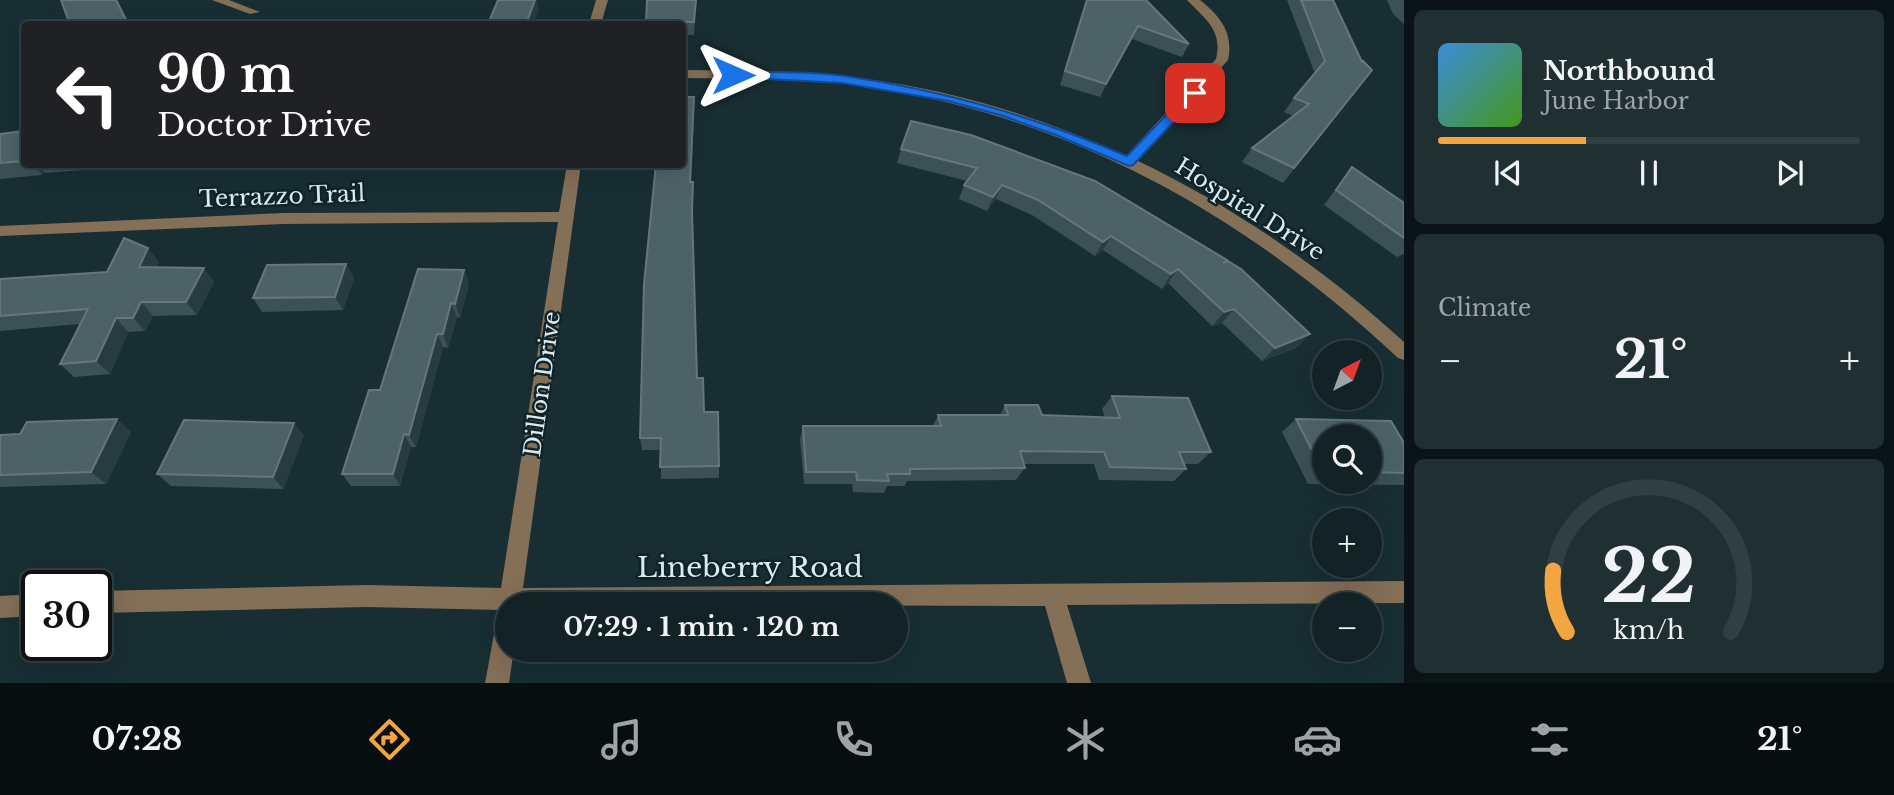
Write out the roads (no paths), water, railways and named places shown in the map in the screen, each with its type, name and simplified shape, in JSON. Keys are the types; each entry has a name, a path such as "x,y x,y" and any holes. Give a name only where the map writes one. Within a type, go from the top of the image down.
{"street":[{"path":"218,0 254,12"},
{"path":"596,21 602,0"},
{"path":"1129,162 1222,60 1226,47 1224,33 1215,19 1193,0"},
{"name":"Hospital Drive","path":"686,75 783,75 891,86 1004,113 1060,132 1129,162 1199,199 1267,242 1329,288 1404,353"},
{"name":"Dillon Drive","path":"511,592 573,168"},
{"name":"Terrazzo Trail","path":"0,231 114,223 379,216 566,217"},
{"name":"Lineberry Road","path":"908,598 1404,592"},
{"path":"1053,595 1079,683"},
{"name":"Lineberry Road","path":"112,602 367,596 495,606"},
{"path":"0,607 21,606"},
{"name":"Dillon Drive","path":"497,683 500,662"}]}
